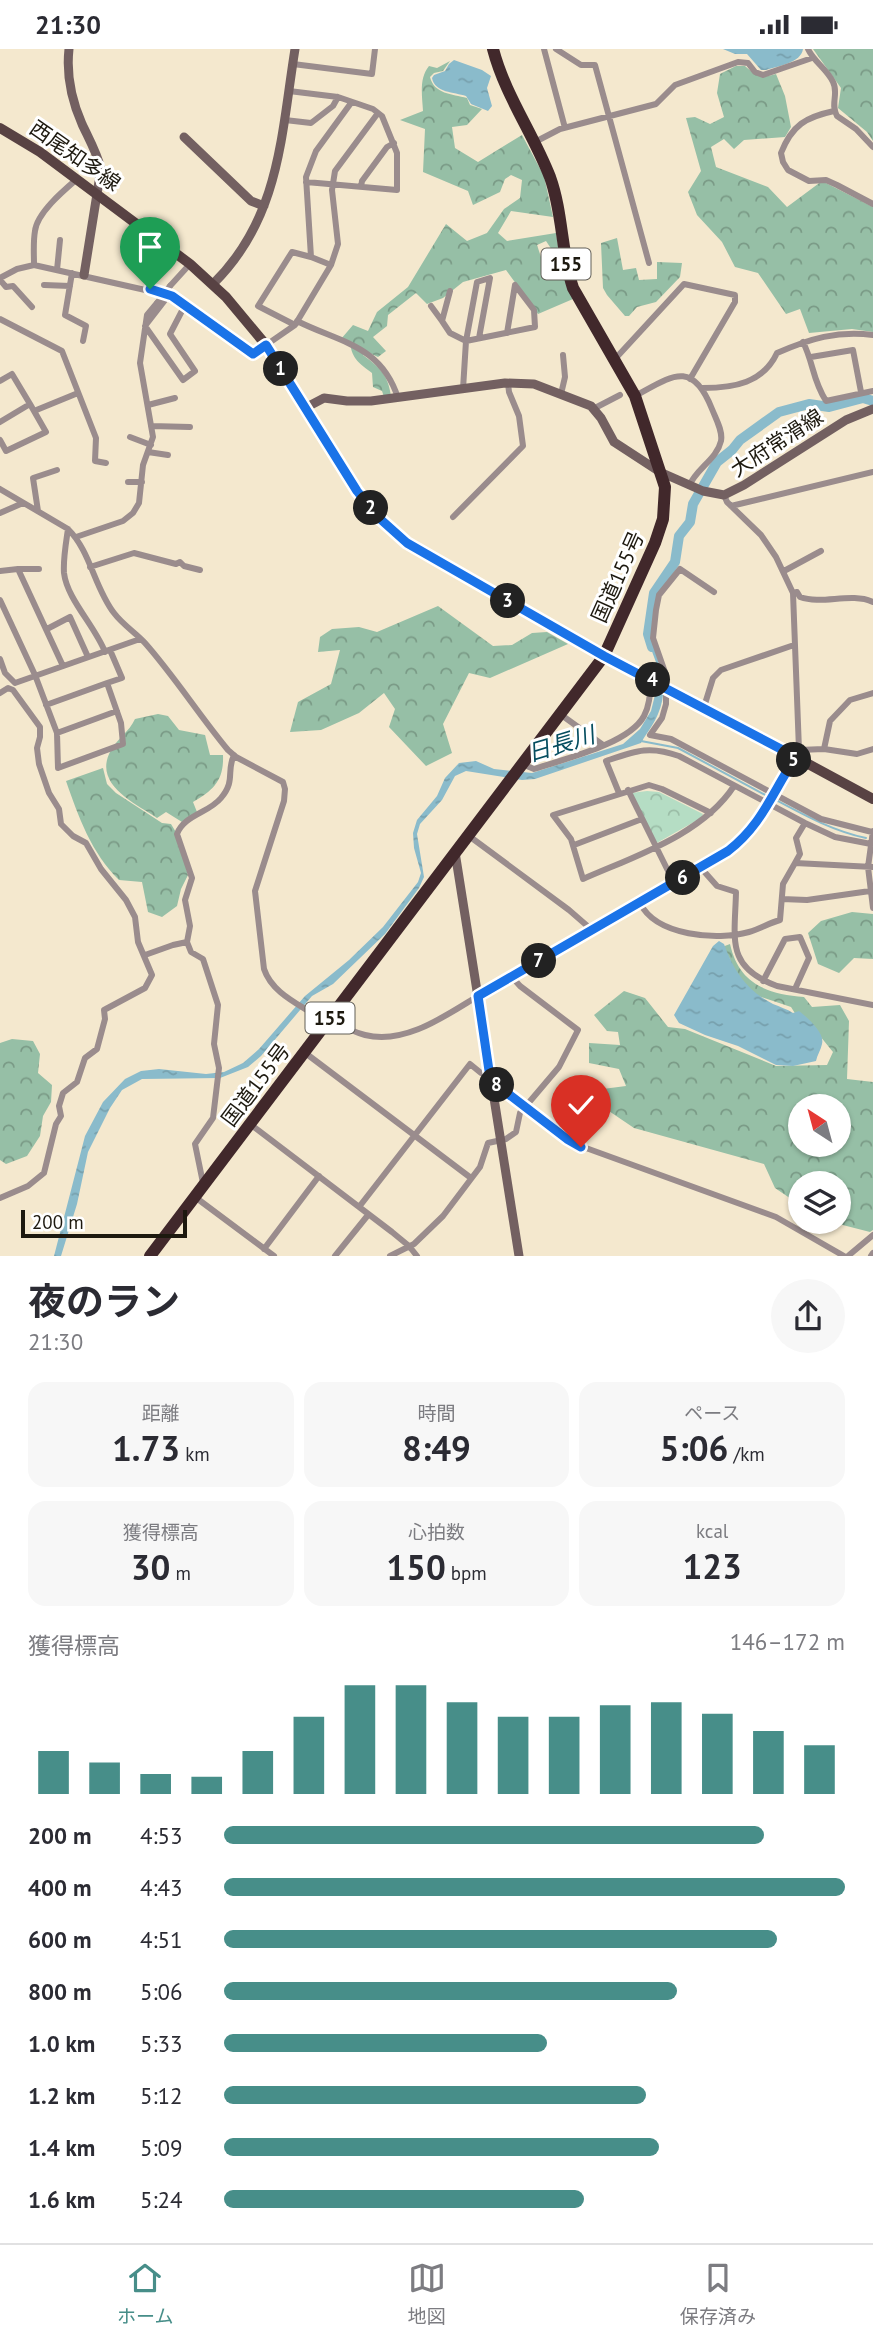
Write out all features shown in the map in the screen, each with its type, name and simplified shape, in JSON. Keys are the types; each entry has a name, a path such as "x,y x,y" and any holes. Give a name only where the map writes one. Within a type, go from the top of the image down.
{"highway":[{"name":"国道155号","path":"150,1256 604,656 641,578 660,530 665,497 660,472 635,396 573,288 567,271 555,193 504,84 493,49"}],"main road":[{"name":"西尾知多線","path":"0,128 40,152 213,284 266,345 357,491 378,517 407,543 604,656 797,753 873,799"}],"street":[{"path":"69,49 67,68 70,89 101,169 84,275"},
{"path":"213,284 232,264 257,226 264,206 279,160 295,49"},
{"path":"293,64 372,74 375,49"},
{"path":"544,49 565,128"},
{"path":"556,49 581,65 596,65 649,263"},
{"path":"808,49 812,58 834,83 834,111 837,116 856,128 873,147"},
{"path":"533,143 565,128 656,104 675,85 738,62 748,63 755,72 763,75 812,58"},
{"path":"289,91 338,97 378,113 386,122 397,153 397,190 306,182"},
{"path":"285,120 311,123 333,106 338,97"},
{"path":"311,257 306,182 316,151 351,103"},
{"path":"834,111 811,116 794,130 781,153 783,163 788,170 809,181 825,180 873,203"},
{"path":"32,307 13,286 6,287 0,279 17,269 34,265 169,295 253,354 296,323 331,265 338,244 332,184 335,171 378,113"},
{"path":"184,137 251,201 264,206"},
{"path":"361,187 362,181 387,147 394,143"},
{"path":"34,265 35,229 38,222 57,195 77,180"},
{"path":"57,270 60,240"},
{"path":"331,265 292,252 258,306 327,333 373,356 385,371 398,398"},
{"path":"76,537 128,518 139,503 143,464 153,437 140,363 147,315 190,264"},
{"path":"72,273 65,316 86,325 83,341"},
{"path":"463,389 466,341 477,282 490,278 479,338"},
{"path":"44,285 69,286"},
{"path":"431,306 450,333 466,341 479,338 507,333 535,327 534,310 515,285 507,333"},
{"path":"615,359 684,285 735,295 736,302 690,379"},
{"path":"442,321 450,291"},
{"path":"145,326 169,295"},
{"path":"145,326 183,380 195,371 170,334 185,305"},
{"path":"0,319 62,351 96,438 95,461 106,463"},
{"path":"703,388 722,388 746,383 770,368 777,353 803,342 835,335 873,335"},
{"path":"803,342 811,357 815,384 826,401 873,391"},
{"path":"811,357 853,350 861,392"},
{"path":"561,394 565,377 563,355"},
{"path":"0,381 12,374 46,432 6,451 0,440"},
{"path":"635,396 673,377 682,376 703,388 720,429 720,443 696,488"},
{"path":"305,408 324,398 358,402 508,383 534,384 593,409 620,395"},
{"path":"453,517 523,446 519,416 508,383"},
{"path":"0,422 78,393"},
{"path":"148,405 175,398"},
{"name":"大府常滑線","path":"593,409 614,442 660,472 696,488 724,495 846,420 873,409"},
{"path":"151,426 190,427"},
{"path":"131,437 151,445"},
{"path":"148,453 169,455"},
{"path":"38,511 33,478 57,470"},
{"path":"731,506 873,472"},
{"path":"128,482 142,482"},
{"path":"0,489 68,529 76,537 98,588 114,613 140,639 234,755 280,779 285,786 284,801 257,881 256,901 267,978 276,988 306,1009 367,1036 394,1036 421,1027 478,996 702,867 743,840 759,822 797,753 793,593 761,535 731,506 724,495"},
{"path":"0,513 23,503"},
{"path":"46,705 122,678 66,580 64,564 68,529"},
{"path":"783,572 821,551"},
{"path":"90,567 134,553 176,564 180,562 184,566 200,570"},
{"path":"18,569 63,666"},
{"path":"0,571 40,569"},
{"path":"714,592 680,569 659,595 653,638 666,674 666,687 662,718 650,735 671,739 773,799 805,823 835,837 872,836"},
{"path":"793,593 797,592 800,597 810,600 862,599 873,602"},
{"path":"0,600 35,675 57,733 58,768 123,744 117,711 107,683"},
{"path":"47,629 70,617 88,657"},
{"path":"0,659 5,673 15,683 140,639"},
{"path":"704,707 713,678 721,670 794,645"},
{"path":"522,764 534,769 619,740 639,723 650,699 652,679"},
{"path":"0,693 8,688 13,690 40,727 37,748 39,764 49,793 59,809 61,824 73,836 86,843 101,869 126,900 135,917 138,942 152,975 148,984 136,994 104,1010 105,1019 97,1049 85,1058 77,1082 63,1093 59,1106 61,1117 56,1124 44,1173 28,1186 0,1198"},
{"path":"824,749 827,726 831,719 850,700 873,693"},
{"path":"57,733 117,711"},
{"path":"560,714 603,745"},
{"path":"619,793 607,761 641,749 654,749 679,756 734,786 872,836"},
{"path":"797,753 824,749 857,754 873,749"},
{"path":"204,1185 195,1144 213,1118 219,1068 215,1044 218,1005 203,959 191,952 187,942 190,926 185,900 192,878 177,834 184,823 210,808 222,797 231,782 230,765 234,755"},
{"path":"711,813 649,785 553,815 569,835 583,879 655,847 711,813 723,803 734,786"},
{"path":"628,790 674,883"},
{"path":"573,845 642,819"},
{"path":"640,903 650,917 674,930 715,935 748,933 780,920 783,884 800,854 796,838 805,823"},
{"path":"468,835 592,930"},
{"path":"872,836 870,891 873,908"},
{"path":"455,852 519,1256"},
{"path":"794,863 870,867"},
{"path":"702,867 717,886 736,892 735,950 748,971 764,981 873,1005"},
{"path":"782,899 807,900 870,891"},
{"path":"764,981 785,939 800,937 809,958 794,989"},
{"path":"145,955 173,944 187,942"},
{"path":"390,1256 414,1244 436,1224 480,1167 488,1143 506,1139 516,1132 520,1113 559,1067 578,1030 512,977"},
{"path":"304,1052 471,1178"},
{"path":"359,1207 470,1064 481,1073 490,1072"},
{"path":"491,1084 498,1086 575,1144 776,1217 846,1256 873,1235"},
{"path":"250,1124 409,1246 417,1256"},
{"path":"264,1249 319,1176"},
{"path":"195,1197 274,1256"},
{"path":"335,1256 368,1215"}],"green space":[{"path":"813,49 873,49 873,141 867,132 838,108 841,88"},
{"path":"450,61 443,71 430,77 432,83 440,90 467,98 470,105 482,109 467,125 452,127 455,148 478,162 522,135 544,176 553,217 511,211 498,233 507,241 556,233 559,251 552,250 546,241 537,245 544,266 563,276 573,299 538,314 506,270 463,282 443,298 427,304 416,293 388,315 387,326 373,337 386,351 378,357 365,351 363,355 378,367 385,377 391,396 384,397 382,391 373,387 372,373 360,364 350,343 341,339 353,325 368,331 377,312 408,287 446,224 467,241 487,233 504,209 520,198 522,180 511,175 505,179 500,192 473,205 468,191 423,172 425,129 400,120 423,111 422,81 429,66 437,68"},
{"path":"736,66 745,66 762,76 776,74 785,96 791,127 785,137 744,140 734,149 724,139 711,147 716,167 768,187 787,207 822,181 873,207 873,332 852,329 809,333 800,309 786,314 758,273 735,267 722,242 697,215 688,192 701,171 686,118 695,117 710,124 724,117 717,93 720,74"},
{"path":"617,238 623,270 636,268 639,280 657,279 657,262 682,263 680,277 656,302 637,307 629,316 625,316 603,288 601,243"},
{"path":"438,606 493,646 512,645 532,633 547,632 568,644 490,678 469,673 443,724 452,753 426,766 389,727 395,709 384,693 359,713 321,730 290,732 298,702 331,684 340,650 318,652 320,637 332,629 359,627 377,632"},
{"path":"158,714 168,716 179,730 205,735 210,755 223,755 222,771 216,783 193,802 197,812 182,822 166,812 157,818 137,806 118,791 107,773 111,750 135,719"},
{"path":"103,768 107,784 116,793 162,823 171,824 177,834 188,875 177,906 162,917 148,912 142,882 119,880 109,869 93,846 76,808 66,781"},
{"path":"659,792 703,814 701,818 655,844 631,793"},
{"path":"852,912 873,914 873,959 854,958 839,973 818,964 808,933 821,921"},
{"path":"730,944 740,969 757,984 778,993 804,997 812,1007 840,1005 849,1021 847,1079 873,1082 873,1230 870,1232 851,1227 851,1171 788,1171 788,1197 775,1188 764,1164 634,1128 600,1105 595,1090 626,1086 619,1069 589,1063 589,1043 620,1045 618,1032 607,1031 594,1015 624,991 645,998 668,1027 685,1029 776,1066 827,1065 833,1052 811,1025 798,1018 791,1007 752,994 731,969 730,959 722,947"},
{"path":"12,1039 33,1041 40,1054 38,1073 52,1085 51,1102 43,1116 40,1136 27,1156 6,1164 0,1160 0,1043"}],"water":[{"path":"723,49 803,49 794,61 761,70 747,54 735,54"},
{"path":"454,60 491,76 487,88 492,106 488,111 471,104 466,96 441,89 434,83 434,75 445,71"},
{"path":"650,637 662,675 663,694 656,718 641,743 535,779 522,780 466,771 455,776 442,800 420,824 417,834 424,877 419,888 385,934 333,984 312,996 261,1056 248,1067 220,1078 142,1079 122,1090 88,1152 77,1204 61,1256 54,1256 85,1136 103,1102 125,1079 141,1071 159,1069 206,1074 224,1072 243,1063 259,1049 305,996 349,960 383,927 418,882 421,873 413,833 417,820 437,796 445,778 459,763 476,761 494,769 532,773 623,744 640,729 651,711 656,691 657,665 647,638"},
{"path":"719,941 724,944 732,963 748,986 773,1004 793,1013 799,1011 815,1026 822,1040 816,1061 793,1066 776,1065 738,1046 679,1023 674,1015 713,946"}],"waterway":[{"name":"日長川","path":"652,647 648,634 654,593 675,562 679,536 690,522 693,504 717,462 740,440 779,412 809,404 829,407 863,398 873,401"},
{"path":"641,741 678,748 769,797"},
{"path":"774,799 830,827 866,838"}],"route":[{"path":"150,289 172,296 253,354 266,345 357,491 378,517 407,543 604,656 796,757 759,822 743,840 702,867 478,996 491,1084 498,1086 581,1147"}]}
